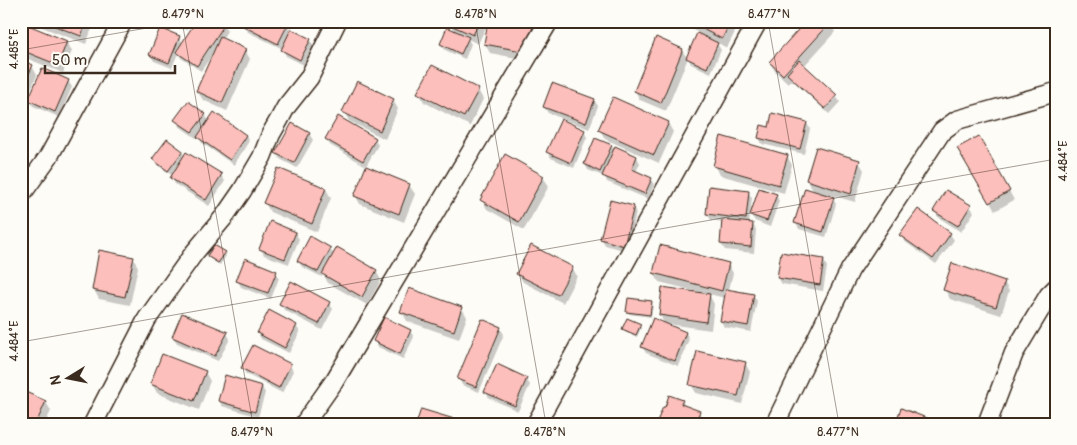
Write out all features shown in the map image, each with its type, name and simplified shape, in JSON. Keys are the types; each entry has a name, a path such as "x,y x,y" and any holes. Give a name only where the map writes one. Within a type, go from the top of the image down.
{"street":[{"path":"21,195 48,156 123,21"},
{"path":"93,424 147,320 194,253 224,217 242,191 262,157 271,134 286,108 309,78 337,21"},
{"path":"304,424 335,380 550,21"},
{"path":"536,424 758,21"},
{"path":"775,424 850,270 942,131 957,120 1056,92"},
{"path":"987,424 1014,353 1049,295 1056,288"}],"building":[{"path":"42,21 87,21 81,36"},
{"path":"196,21 220,21 225,24 197,66 176,52"},
{"path":"246,21 282,21 288,24 278,44 243,26"},
{"path":"450,21 480,21 473,35 448,24"},
{"path":"488,21 534,21 527,52 484,44"},
{"path":"687,21 731,21 722,39"},
{"path":"806,21 831,22 783,75 769,62"},
{"path":"21,22 67,41 58,65 21,50"},
{"path":"447,27 469,37 461,54 440,44"},
{"path":"160,28 180,36 169,63 149,55"},
{"path":"291,29 311,39 300,60 281,50"},
{"path":"697,33 718,43 707,68 686,58"},
{"path":"220,37 246,49 222,103 196,91"},
{"path":"656,37 683,49 661,103 634,91"},
{"path":"21,60 33,65 21,91"},
{"path":"799,60 837,95 825,109 787,74"},
{"path":"432,65 479,89 464,117 417,93"},
{"path":"42,68 69,80 55,112 28,100"},
{"path":"357,81 394,99 380,131 342,112"},
{"path":"552,83 595,99 586,123 543,107"},
{"path":"613,97 669,122 654,155 598,130"},
{"path":"188,101 206,114 192,132 174,120"},
{"path":"214,112 246,135 230,160 197,137"},
{"path":"772,113 807,122 800,149 758,138 761,125 769,127"},
{"path":"338,116 376,138 363,161 325,139"},
{"path":"561,119 585,130 571,163 546,152"},
{"path":"292,123 310,133 294,163 275,153"},
{"path":"721,136 788,155 779,185 713,166"},
{"path":"979,136 1010,191 989,203 957,148"},
{"path":"595,138 612,145 600,172 584,164"},
{"path":"167,139 183,151 168,171 152,159"},
{"path":"615,146 637,156 632,169 652,178 645,194 602,176"},
{"path":"816,147 860,160 851,194 806,180"},
{"path":"186,152 222,174 206,200 170,178"},
{"path":"505,154 544,176 519,222 480,200"},
{"path":"366,166 410,184 399,214 354,196"},
{"path":"278,168 326,188 312,224 263,203"},
{"path":"709,186 749,191 746,219 706,214"},
{"path":"759,188 777,194 767,221 750,215"},
{"path":"805,188 834,197 823,232 794,223"},
{"path":"946,190 971,205 958,226 933,211"},
{"path":"610,200 634,206 624,246 600,239"},
{"path":"918,209 951,233 933,259 899,235"},
{"path":"722,220 753,223 751,247 720,244"},
{"path":"270,221 296,232 285,259 259,249"},
{"path":"310,236 331,248 318,272 297,261"},
{"path":"214,245 226,252 218,263 207,256"},
{"path":"531,245 573,267 558,295 516,274"},
{"path":"660,245 729,263 722,291 653,273"},
{"path":"337,247 377,270 362,297 322,274"},
{"path":"99,250 134,257 125,297 92,290"},
{"path":"781,252 824,259 820,285 777,278"},
{"path":"245,258 277,271 268,293 236,281"},
{"path":"952,263 1005,281 996,307 943,290"},
{"path":"291,281 330,302 319,324 279,304"},
{"path":"662,287 710,294 706,322 659,315"},
{"path":"409,288 462,307 454,331 400,312"},
{"path":"726,289 754,294 748,326 720,321"},
{"path":"628,298 652,301 650,315 626,312"},
{"path":"269,310 297,325 285,348 257,333"},
{"path":"182,313 228,332 215,356 172,337"},
{"path":"384,317 411,330 400,354 373,341"},
{"path":"627,318 641,324 636,335 622,329"},
{"path":"653,318 686,332 675,361 641,347"},
{"path":"482,319 501,327 476,387 457,379"},
{"path":"253,345 291,364 279,388 241,368"},
{"path":"697,351 746,362 738,396 689,385"},
{"path":"162,354 206,371 194,401 150,384"},
{"path":"497,364 527,378 515,406 484,392"},
{"path":"225,375 262,386 255,412 218,401"},
{"path":"21,390 46,401 36,424 21,424"},
{"path":"669,395 683,400 681,404 700,411 695,424 656,424"},
{"path":"901,408 942,424 895,424"},
{"path":"421,409 471,424 416,424"}]}
